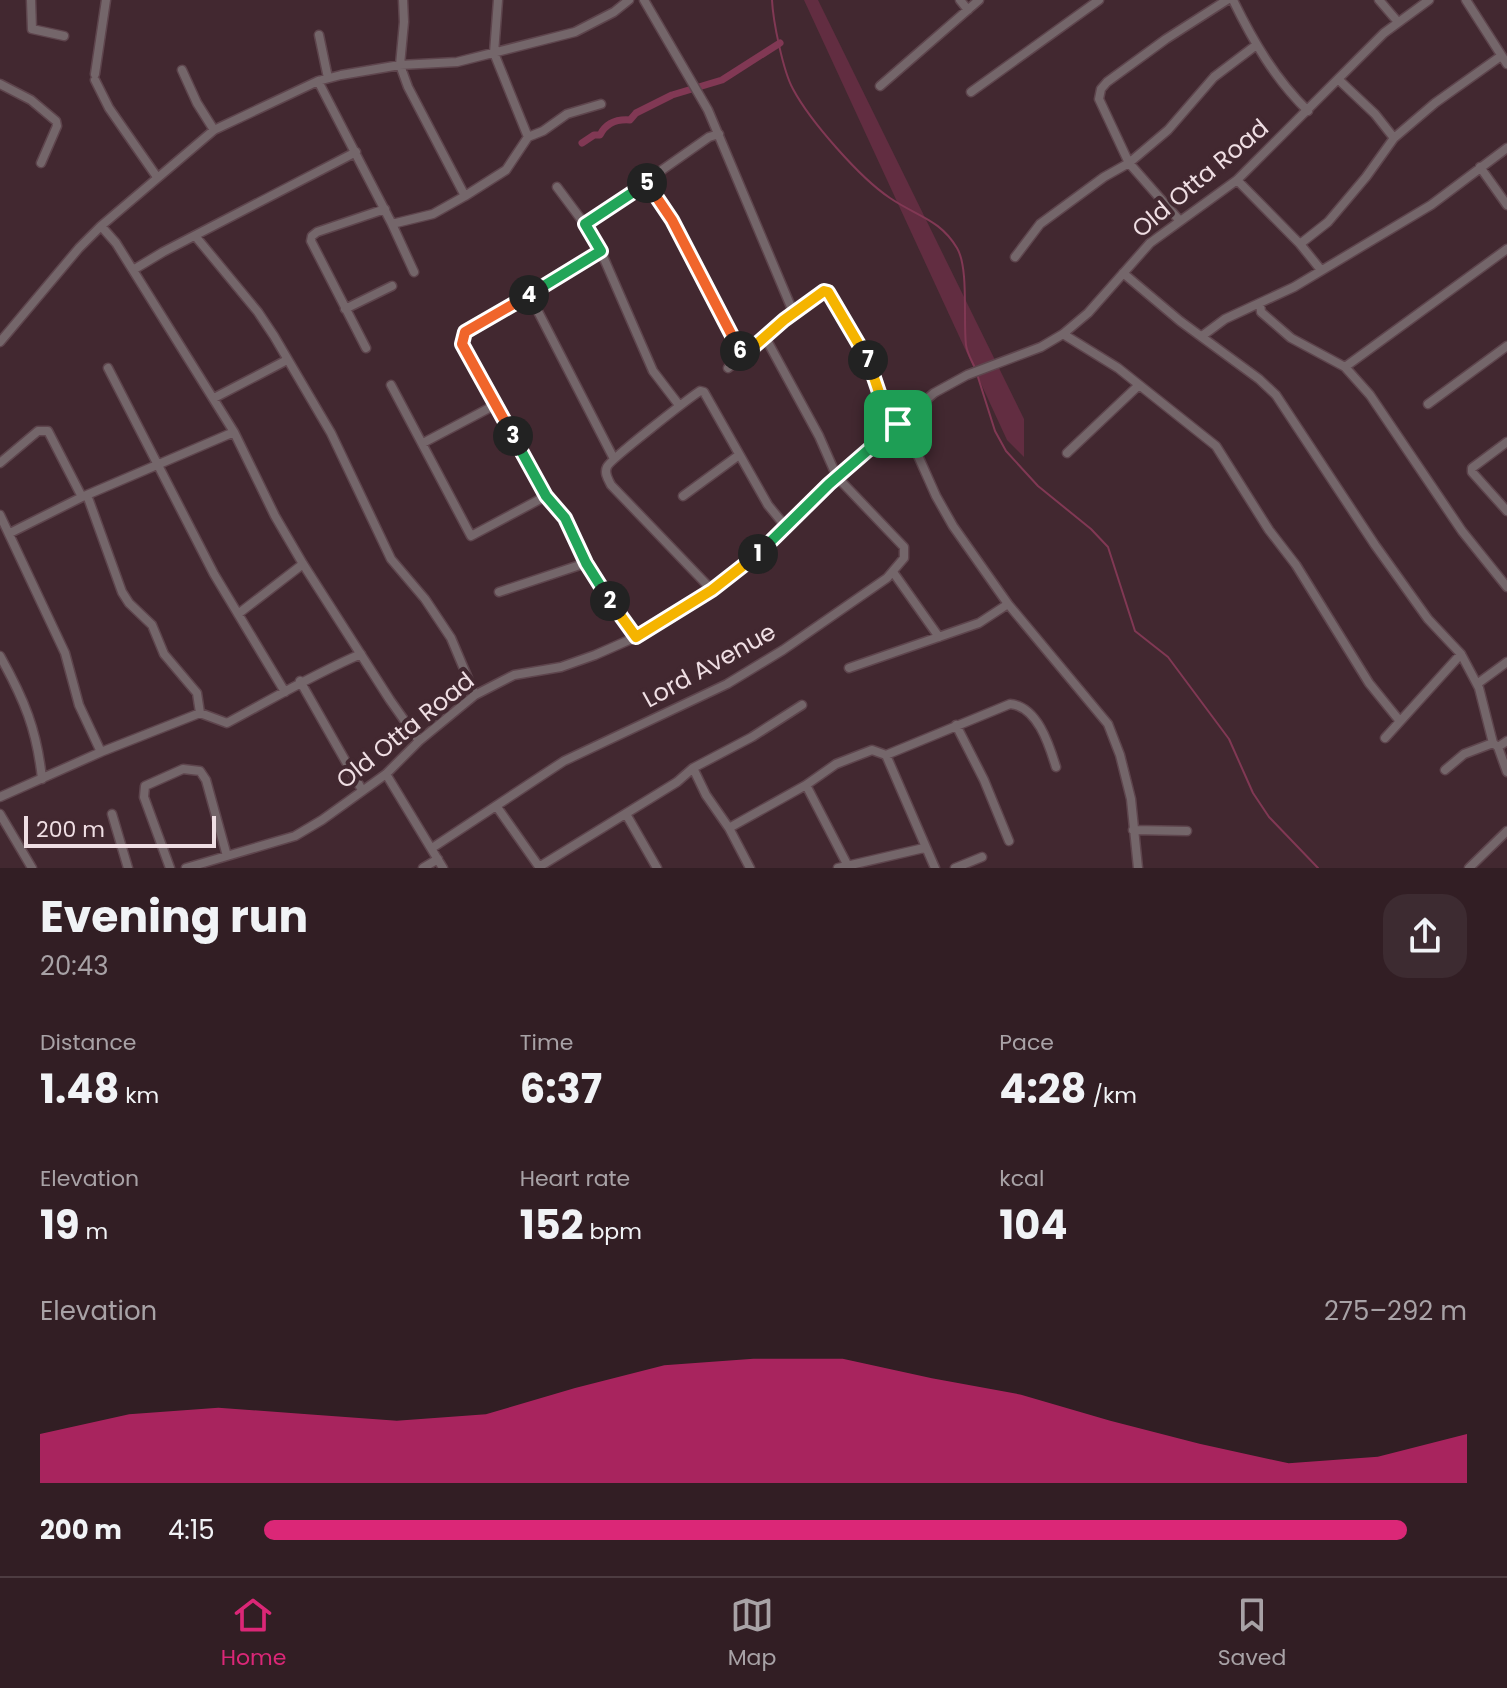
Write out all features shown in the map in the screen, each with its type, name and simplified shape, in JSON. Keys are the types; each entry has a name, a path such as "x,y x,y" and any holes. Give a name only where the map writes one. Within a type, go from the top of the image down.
{"street":[{"path":"31,0 32,29 64,36"},
{"path":"106,0 95,77 109,108 157,177"},
{"path":"403,0 400,65 408,87 465,196"},
{"path":"498,0 494,53 528,137"},
{"path":"644,0 719,134 794,314"},
{"path":"960,0 968,10"},
{"path":"880,86 979,0"},
{"path":"971,92 1099,0"},
{"path":"1180,221 1129,163 1099,99 1101,89 1166,39 1227,0"},
{"path":"1233,0 1255,46 1295,99 1308,111"},
{"path":"1379,0 1398,22"},
{"name":"Old Otta Road","path":"186,868 295,836 386,774 419,741 475,695 514,675 561,667 636,637 712,590 762,551 837,477 934,393 993,364 1041,347 1063,334 1088,313 1150,243 1237,180 1398,22 1429,0"},
{"path":"1466,0 1507,64"},
{"path":"0,342 101,226 214,130 318,81 400,65 457,62 575,32 601,20 625,1"},
{"path":"319,35 328,78"},
{"path":"1015,257 1040,224 1104,177 1129,163 1168,130 1214,77 1255,46"},
{"path":"1300,244 1328,222 1394,138 1435,103 1501,56"},
{"path":"182,70 214,130"},
{"path":"1339,80 1375,114 1394,138"},
{"path":"318,81 414,272"},
{"path":"0,84 31,100 56,121 57,126 41,163"},
{"path":"392,224 433,214 465,196 506,170 528,137 543,131 567,114 601,104"},
{"path":"585,224 709,137 719,134"},
{"path":"1202,336 1225,319 1321,270 1431,205 1507,148"},
{"path":"133,270 356,152"},
{"path":"1480,167 1507,205"},
{"path":"1237,180 1321,270"},
{"path":"647,182 672,220 743,356"},
{"path":"557,187 601,251 653,371 679,405"},
{"path":"366,348 311,241 312,236 385,209"},
{"path":"101,226 116,243 214,398 303,564 419,741"},
{"path":"196,237 258,312 331,433 391,559 425,599 451,638 475,695"},
{"path":"1345,367 1507,249"},
{"path":"601,251 465,332 462,344 546,496 565,518 586,563 636,637"},
{"path":"1123,273 1276,395 1428,619 1461,654 1477,684 1495,745 1507,772"},
{"path":"345,309 392,286"},
{"path":"728,368 824,291 828,292 867,357 883,404 907,431 953,526 1008,604 1108,724 1131,799 1138,868"},
{"path":"529,294 613,457"},
{"path":"1260,303 1261,312 1291,338 1345,367 1370,395 1462,531 1507,587"},
{"path":"1063,334 1118,368 1216,446 1269,530 1296,565 1369,683 1399,720"},
{"path":"765,337 819,436 837,477 904,547 904,558 893,572 939,637"},
{"path":"1428,404 1507,346"},
{"path":"214,398 287,360"},
{"path":"108,368 214,574 285,692"},
{"path":"391,385 471,536 546,496"},
{"path":"1067,453 1139,385"},
{"path":"712,590 611,485 606,474 607,465 613,457 643,437 679,405 700,391 704,392 768,505 786,527"},
{"path":"423,443 495,405"},
{"path":"0,463 38,431 48,431 85,496 122,592 152,625 164,654 197,693 200,713"},
{"path":"10,533 85,496 234,432"},
{"path":"1507,442 1472,468 1472,472 1507,511"},
{"path":"683,496 739,455"},
{"path":"0,515 65,653 79,705 101,752"},
{"path":"499,592 586,563"},
{"path":"238,614 303,564"},
{"name":"Lord Avenue","path":"432,848 589,747 727,684 783,650 893,572"},
{"path":"849,668 979,623 1008,604"},
{"path":"0,797 200,713 227,723 300,681 361,654"},
{"path":"1385,738 1461,654"},
{"path":"0,656 24,698 40,755 42,779"},
{"path":"1477,684 1507,662"},
{"path":"300,681 362,790"},
{"path":"729,828 806,785 836,764 872,750 886,755 1010,704 1026,707 1051,750 1056,767"},
{"path":"497,807 539,867 677,782 693,768 752,737 802,705"},
{"path":"956,725 984,780 1009,841"},
{"path":"1445,770 1464,754 1507,741"},
{"path":"886,755 935,868"},
{"path":"693,768 750,868"},
{"path":"170,868 144,797 145,786 183,769 200,771 206,780 227,856"},
{"path":"386,774 443,868"},
{"path":"806,785 849,867"},
{"path":"0,814 3,828 32,868"},
{"path":"112,814 128,868"},
{"path":"626,814 657,868"},
{"path":"1133,830 1187,831"},
{"path":"1469,868 1507,831"},
{"path":"1486,853 1507,841"},
{"path":"838,868 924,848"},
{"path":"955,868 982,857"},
{"path":"423,868 438,859"}],"shaded area":[{"path":"804,0 818,0 1024,419 1024,457 1007,440"}],"waterway":[{"path":"772,0 776,33 786,70 793,89 811,117 878,189 935,224 957,248 963,268 966,345 975,368"},
{"path":"582,143 594,135 600,135 612,123 630,120 636,113 672,95 722,80 780,43"},
{"path":"977,374 995,431 1006,451 1038,486 1091,529 1108,547 1135,631 1168,657 1229,739 1253,793 1269,817 1318,868"}],"route":[{"path":"647,182 672,220 743,356 784,320 824,291 828,292 867,357 883,404 898,424 829,484 762,551 712,590 636,637 586,563 565,518 546,496 462,344 463,338 465,332 601,251 585,224 647,182"}]}
